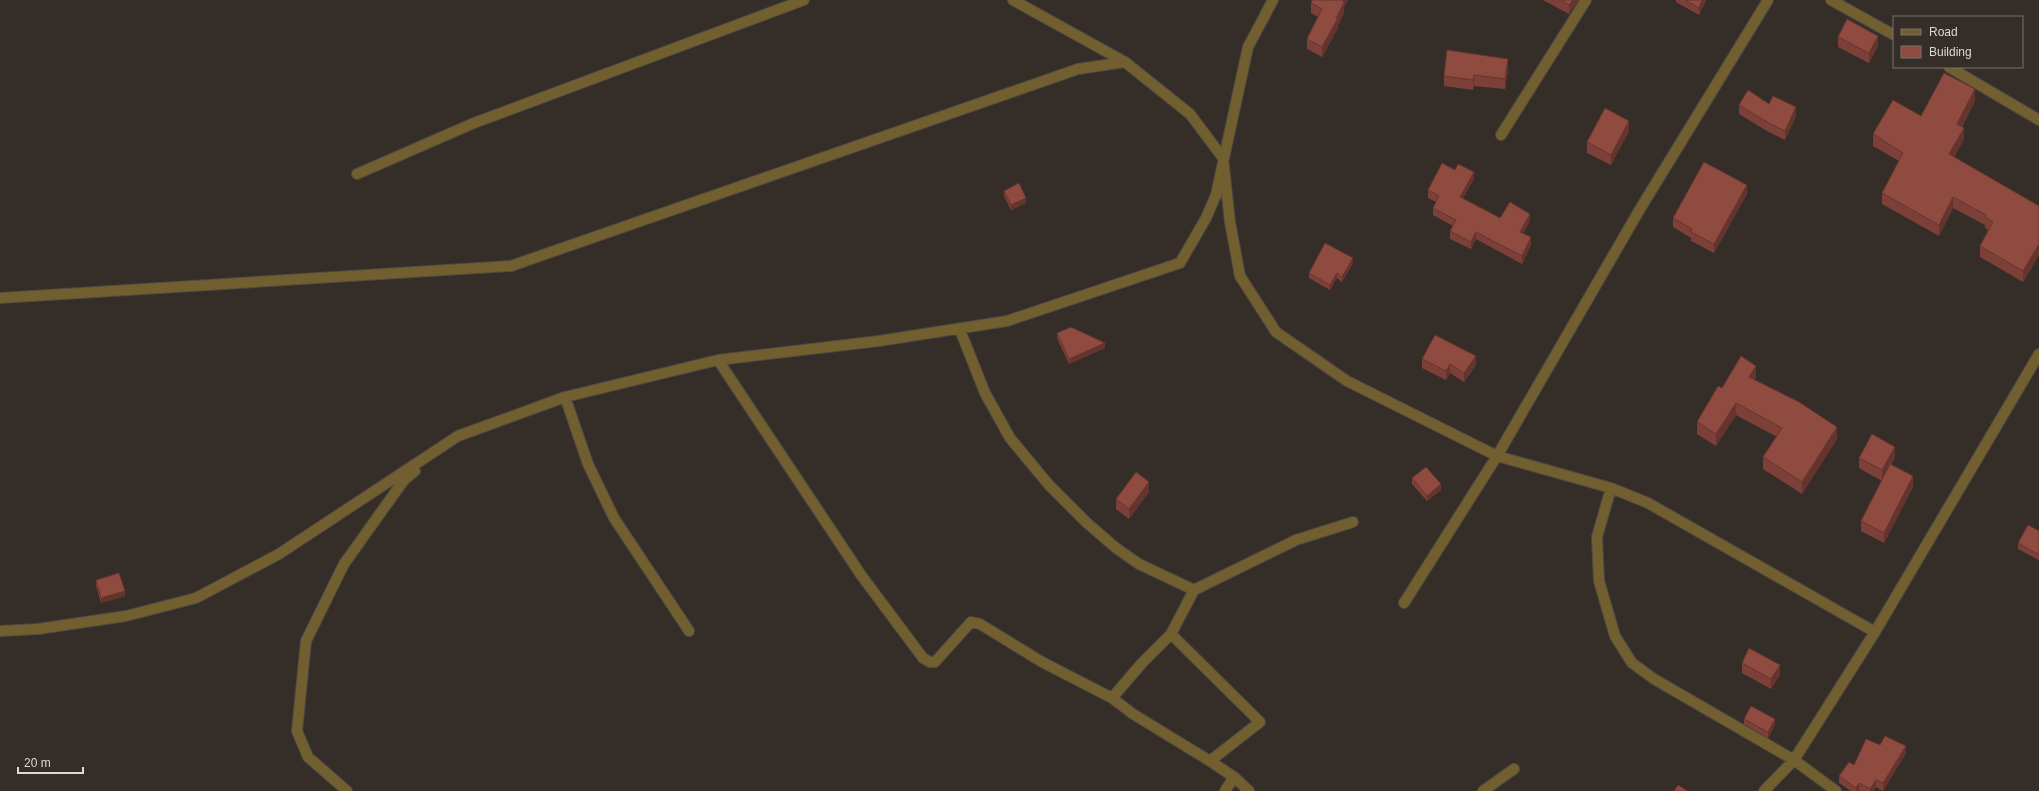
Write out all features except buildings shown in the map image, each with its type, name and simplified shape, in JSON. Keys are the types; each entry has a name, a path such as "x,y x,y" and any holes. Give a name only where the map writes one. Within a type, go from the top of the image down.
{"street":[{"path":"357,174 474,123 804,0"},
{"path":"1013,0 1125,62 1190,114 1223,158 1230,222 1240,276 1276,332 1346,381 1497,456 1611,488 1648,503 1875,632"},
{"path":"0,631 38,629 126,616 196,598 279,554 458,436 565,397 718,360 960,330 1006,321 1180,263 1206,218 1216,195 1248,47 1273,0"},
{"path":"1501,135 1586,0"},
{"path":"1404,603 1497,456 1640,209 1768,0"},
{"path":"1831,0 1893,34"},
{"path":"0,298 511,266 1078,69 1125,62"},
{"path":"1951,68 2039,120"},
{"path":"960,330 985,394 1010,438 1049,485 1087,523 1116,548 1139,564 1194,590"},
{"path":"1764,791 1794,760 1875,632 2039,354"},
{"path":"718,360 861,575 924,658 930,662 936,662 971,622 980,624 1042,662 1112,698 1133,714 1234,777 1249,791"},
{"path":"2030,369 2039,375"},
{"path":"565,397 588,464 614,518 689,631"},
{"path":"347,791 308,757 297,731 306,641 344,564 404,480 458,436"},
{"path":"1611,488 1598,537 1599,581 1615,636 1632,663 1654,678 1794,760 1836,791"},
{"path":"1112,698 1142,663 1171,634 1194,590 1296,540 1353,522"},
{"path":"1171,634 1260,722 1210,761"},
{"path":"1484,791 1514,769"},
{"path":"1224,791 1234,777"}]}
